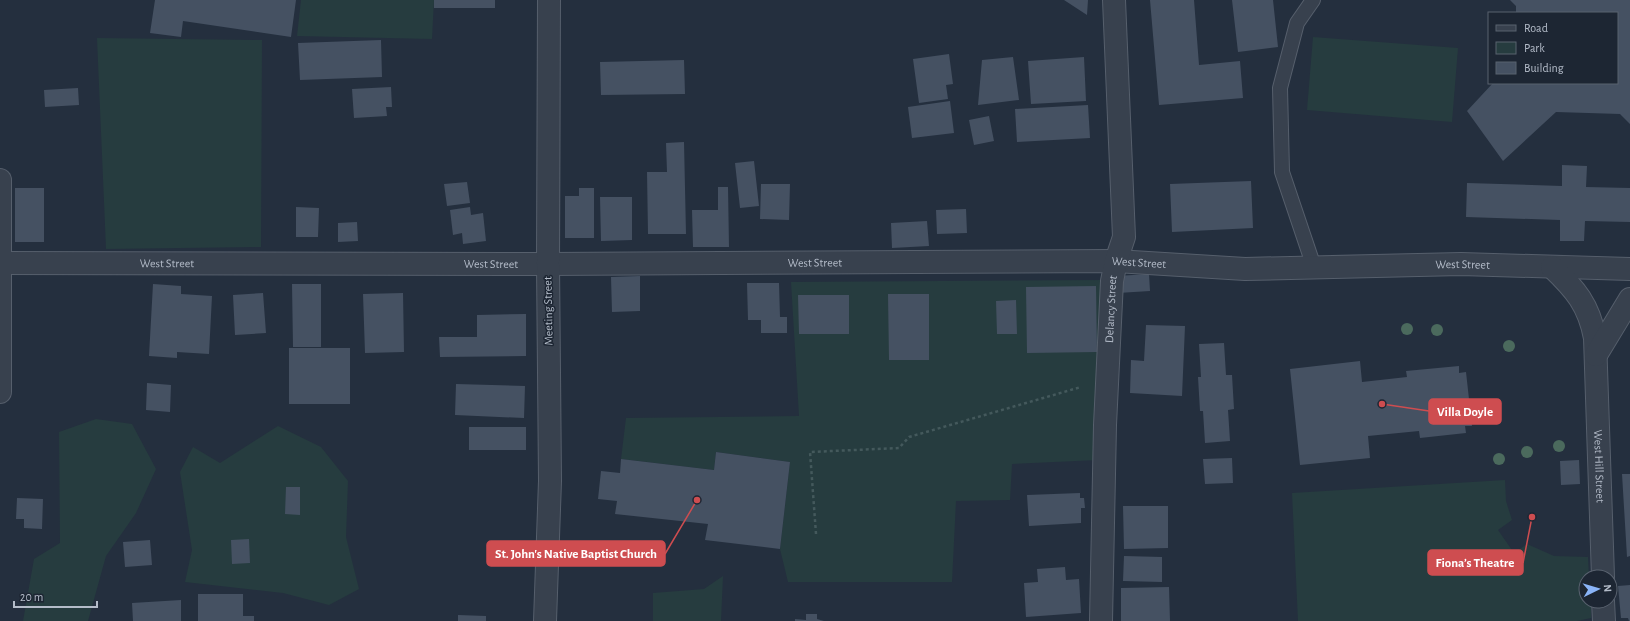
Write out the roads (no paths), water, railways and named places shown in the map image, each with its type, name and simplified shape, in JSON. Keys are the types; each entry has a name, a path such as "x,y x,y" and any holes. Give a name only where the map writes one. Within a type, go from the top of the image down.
{"street":[{"name":"Meeting Street","path":"545,621 550,481 548,264 549,0"},
{"name":"Delancy Street","path":"1101,621 1106,425 1112,281 1116,260 1124,237 1114,0"},
{"path":"0,180 0,392"},
{"name":"West Street","path":"1,263 548,264 1116,260 1245,269 1461,264 1630,269"},
{"name":"West Hill Street","path":"1552,267 1582,299 1594,329 1603,569"},
{"path":"1596,355 1630,299"},
{"path":"1603,609 1604,621"}],"lane":[{"path":"1313,0 1297,23 1280,88 1282,172 1314,267"}],"place":[{"name":"Villa Doyle","path":"1382,404"},
{"name":"St. John's Native Baptist Church","path":"697,500"},
{"name":"Fiona’s Theatre","path":"1532,517"}]}
